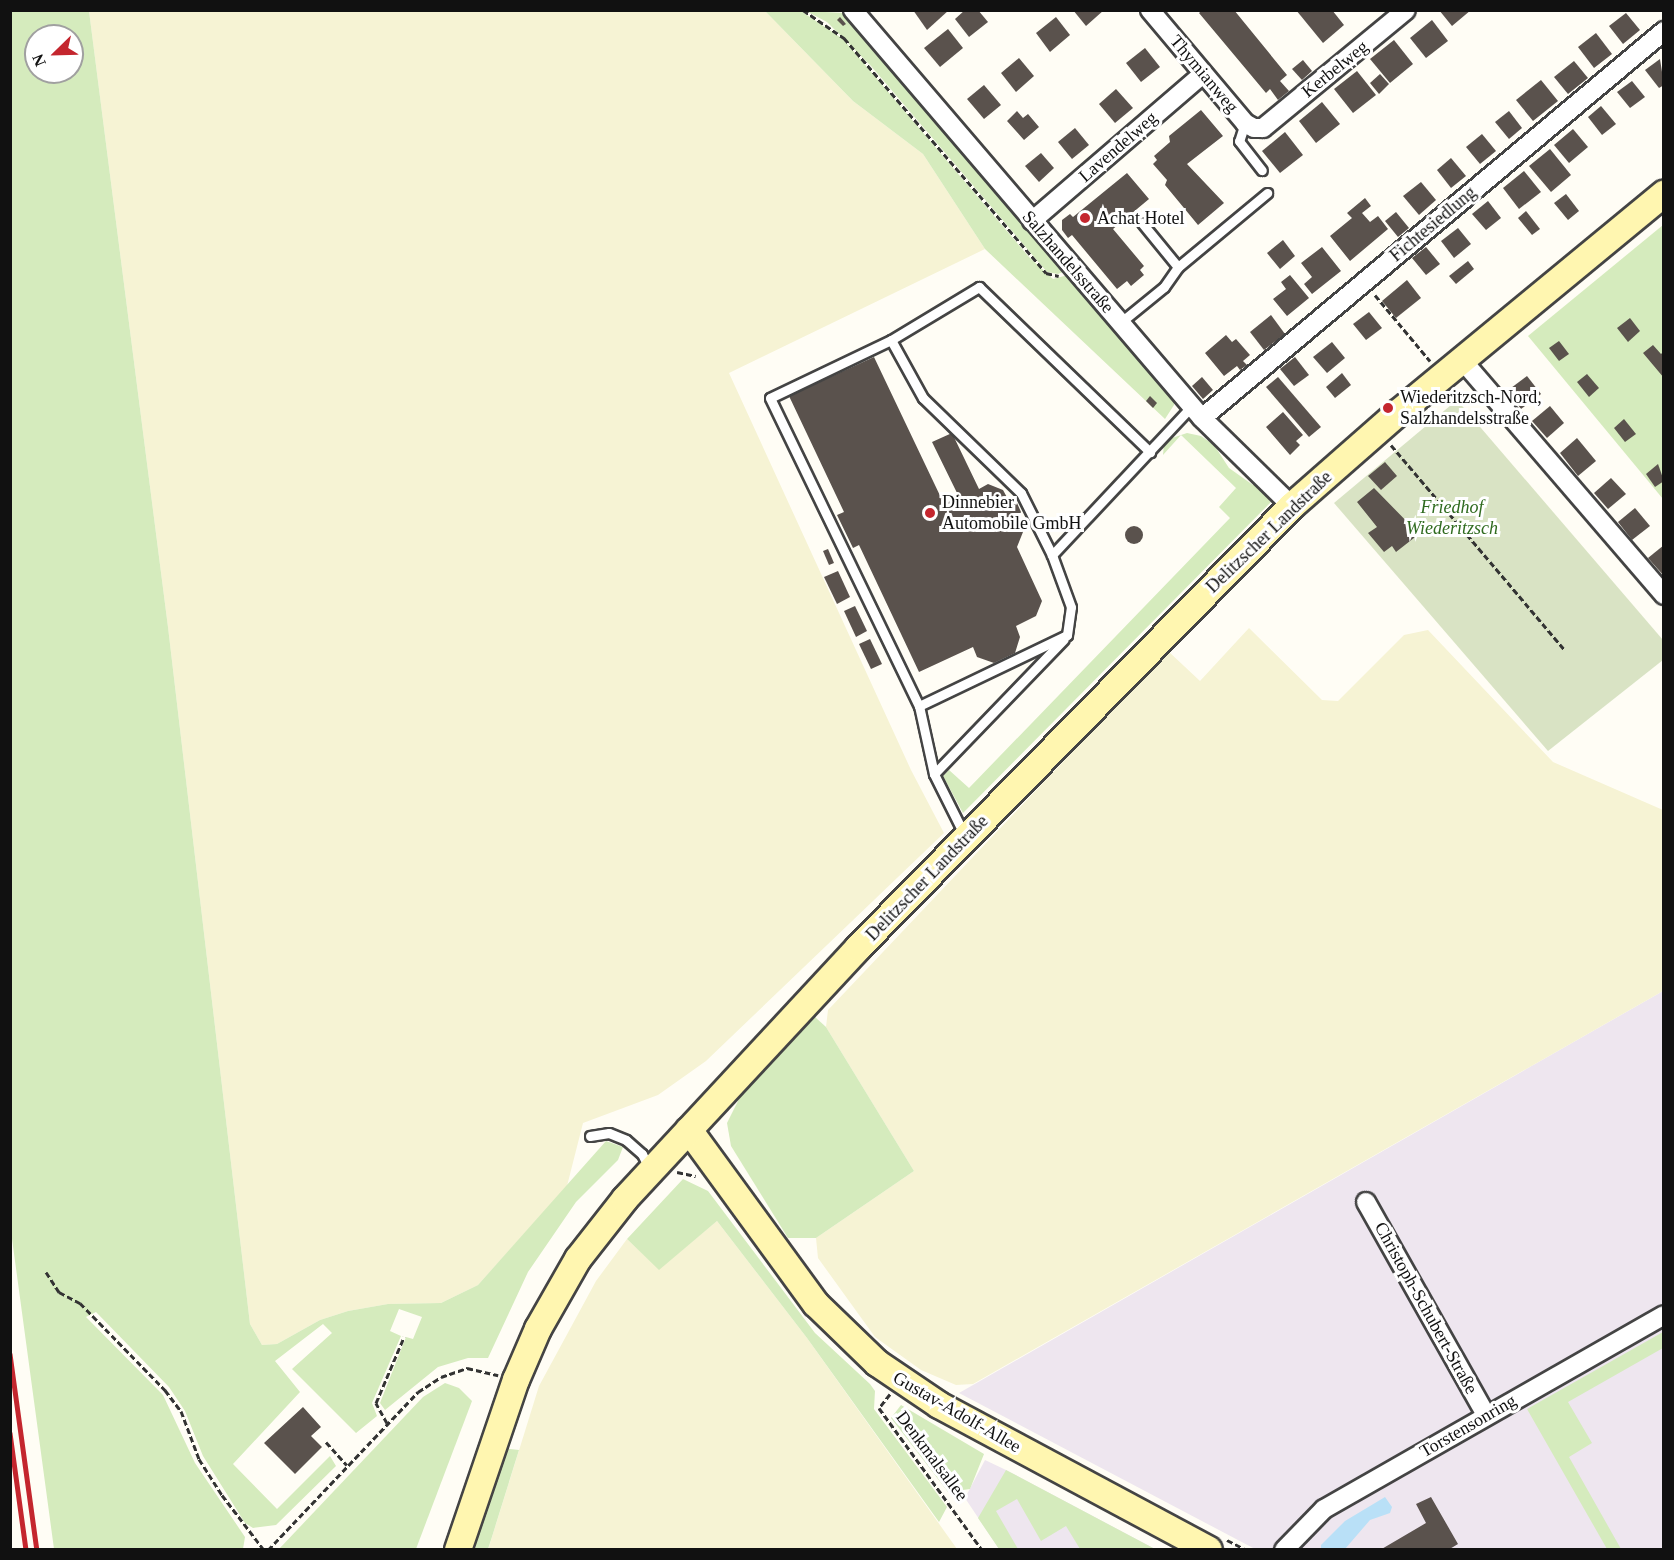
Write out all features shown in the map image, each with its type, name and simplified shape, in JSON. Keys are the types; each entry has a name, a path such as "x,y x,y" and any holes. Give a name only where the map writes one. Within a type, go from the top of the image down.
{"street":[{"name":"Salzhandelsstraße","path":"853,10 1197,412 1292,506"},
{"name":"Kerbelweg","path":"1254,126 1406,10"},
{"name":"Thymianweg","path":"1154,12 1203,74 1254,126"},
{"name":"Fichtesiedlung","path":"1197,412 1364,282 1664,31"},
{"name":"Lavendelweg","path":"1032,221 1203,74"},
{"name":"Delitzscher Landstraße","path":"458,1550 516,1380 538,1329 578,1259 651,1170 967,838 1292,506 1462,360 1664,194"},
{"path":"1462,360 1664,595"},
{"name":"Gustav-Adolf-Allee","path":"689,1130 816,1304 899,1380 1209,1550"},
{"name":"Christoph-Schubert-Straße","path":"1366,1202 1486,1415"},
{"name":"Torstensonring","path":"1284,1550 1324,1509 1664,1315"}],"lane":[{"path":"1254,126 1239,141 1262,170"},
{"path":"1121,322 1164,287 1178,267 1267,193"},
{"path":"1142,224 1178,267"},
{"path":"967,838 934,774 919,706 770,398 891,340 980,287 1150,452"},
{"path":"891,340 922,398 1021,493 1052,555 1071,606 1067,635 934,774"},
{"path":"1052,555 1150,452 1197,412"},
{"path":"919,706 1067,635"},
{"path":"590,1136 609,1133 626,1140 642,1154 651,1170"}],"path":[{"path":"803,10 827,23 870,66 1046,273 1058,277 1072,267"},
{"path":"1364,282 1435,367"},
{"path":"1379,430 1565,650"},
{"path":"46,1272 59,1292 80,1303 165,1390 181,1411 200,1459 222,1495 266,1550 387,1423 441,1377 467,1368 516,1380"},
{"path":"387,1423 376,1403 404,1337"},
{"name":"Denkmalsallee","path":"899,1380 879,1408 982,1550"},
{"path":"326,1442 347,1465"}],"shaded area":[{"path":"89,11 765,11 853,101 923,154 985,249 729,373 911,770 944,833 706,1061 658,1095 583,1123 567,1186 478,1285 441,1303 388,1304 348,1311 320,1320 277,1344 262,1345 250,1324 168,627"},
{"path":"1249,628 1322,700 1338,701 1404,635 1428,630 1553,762 1663,810 1663,991 973,1384 956,1385 921,1370 875,1337 818,1258 816,1238 914,1171 826,1027 828,1010 1168,651 1200,681"},
{"path":"1663,991 1663,1549 1255,1549 959,1393"},
{"path":"717,1221 807,1338 957,1549 488,1550 539,1386 596,1281 627,1239 659,1269"},
{"path":"985,1460 1155,1549 999,1549 965,1498"}],"green space":[{"path":"10,11 89,11 168,627 250,1324 262,1345 277,1344 320,1320 348,1311 388,1304 441,1303 478,1285 606,1141 623,1147 618,1160 576,1202 528,1272 488,1358 468,1358 438,1367 385,1410 380,1403 406,1337 413,1339 422,1317 399,1309 390,1331 401,1336 372,1403 377,1416 356,1433 292,1369 332,1333 323,1324 275,1361 300,1392 233,1464 277,1509 330,1456 336,1466 276,1525 253,1528 245,1523 203,1456 185,1411 169,1387 96,1312 86,1317 163,1395 195,1463 245,1537 243,1549 54,1549 10,1224"},
{"path":"765,11 801,11 843,39 1029,257 1053,279 1068,275 1174,395 1174,405 1165,419 985,249 923,154 853,101"},
{"path":"806,11 845,13 1065,271 1058,274 1047,272 871,66 827,22"},
{"path":"1663,225 1663,499 1528,336"},
{"name":"Friedhof Wiederitzsch","path":"1457,400 1663,640 1663,660 1548,751 1334,503"},
{"path":"1187,433 1201,436 1214,445 1229,468 1253,485 1256,482 1271,502 963,813 943,776 949,770 969,788 1230,518 1219,507 1236,488 1181,435"},
{"path":"1181,435 1163,455 1164,444"},
{"path":"815,1017 826,1027 914,1171 816,1238 788,1238 731,1146 727,1123 741,1095"},
{"path":"683,1179 708,1191 815,1333 870,1384 875,1391 874,1409 947,1507 939,1522 807,1338 717,1221 659,1270 627,1239"},
{"path":"1663,1332 1663,1348 1568,1402 1592,1443 1569,1457 1621,1549 1607,1549 1527,1409"},
{"path":"445,1383 459,1388 472,1401 416,1549 279,1549 423,1397"},
{"path":"901,1405 984,1454 970,1489 948,1492 891,1418"},
{"path":"501,1448 519,1450 491,1540 488,1549 468,1550"},
{"path":"1006,1470 1155,1549 1080,1549 1066,1526 1041,1541 1017,1499 996,1511 1018,1549 999,1549 978,1518"}],"water":[{"path":"1385,1497 1392,1507 1390,1513 1370,1520 1345,1549 1321,1549 1321,1545 1345,1521"}],"building":[{"path":"913,10 949,10 927,30"},
{"path":"965,10 978,10 988,22 969,37 955,19"},
{"path":"1073,10 1104,10 1086,26"},
{"path":"1202,10 1234,10 1287,75 1280,81 1289,91 1278,100 1270,89 1266,93 1199,13"},
{"path":"1296,10 1332,10 1344,25 1323,43"},
{"path":"1439,10 1471,10 1452,26"},
{"path":"1626,13 1640,30 1623,44 1609,26"},
{"path":"840,17 846,24 843,26 837,20"},
{"path":"1056,17 1070,35 1050,52 1036,33"},
{"path":"1432,20 1448,41 1426,58 1410,38"},
{"path":"948,29 963,48 940,67 924,48"},
{"path":"1596,33 1612,54 1594,68 1578,47"},
{"path":"1394,40 1413,64 1390,83 1370,59"},
{"path":"1145,48 1160,67 1141,82 1126,63"},
{"path":"1019,58 1034,76 1016,92 1001,73"},
{"path":"1660,59 1664,85 1659,88 1645,70"},
{"path":"1303,60 1312,71 1302,80 1292,69"},
{"path":"1574,61 1588,78 1568,94 1554,77"},
{"path":"1357,71 1376,95 1353,113 1334,89"},
{"path":"1380,74 1389,84 1379,94 1370,83"},
{"path":"1541,80 1558,101 1533,121 1516,100"},
{"path":"1632,81 1645,97 1630,108 1617,92"},
{"path":"984,85 1001,105 984,119 967,99"},
{"path":"1116,89 1133,108 1115,123 1099,104"},
{"path":"1322,102 1340,124 1316,143 1299,121"},
{"path":"1601,106 1616,124 1602,135 1588,117"},
{"path":"1201,110 1223,136 1187,164 1224,203 1198,225 1165,185 1167,180 1153,164 1157,160 1154,156 1170,142 1169,136"},
{"path":"1017,111 1023,118 1028,114 1039,127 1024,140 1007,121"},
{"path":"1509,111 1522,128 1509,139 1495,122"},
{"path":"1075,128 1089,145 1072,159 1058,142"},
{"path":"1573,129 1588,147 1569,163 1554,145"},
{"path":"1285,132 1303,155 1280,173 1262,151"},
{"path":"1482,134 1496,151 1480,164 1466,147"},
{"path":"1550,149 1571,175 1551,192 1529,166"},
{"path":"1041,153 1054,168 1039,182 1025,166"},
{"path":"1451,158 1466,176 1451,188 1437,170"},
{"path":"1524,171 1541,192 1519,209 1503,188"},
{"path":"1127,173 1149,199 1113,229 1144,266 1140,270 1144,275 1131,286 1127,281 1117,289 1072,235 1068,238 1062,230 1062,220 1070,214 1073,217"},
{"path":"1421,182 1436,200 1419,215 1403,196"},
{"path":"1566,194 1579,211 1568,220 1554,203"},
{"path":"1365,198 1371,206 1362,213 1370,222 1378,216 1388,229 1350,261 1330,236 1352,218 1347,213"},
{"path":"1488,201 1501,218 1486,230 1472,214"},
{"path":"1526,211 1540,229 1532,235 1518,218"},
{"path":"1396,212 1409,228 1398,237 1385,221"},
{"path":"1458,228 1471,244 1454,258 1441,241"},
{"path":"1283,240 1295,256 1280,269 1267,253"},
{"path":"1322,247 1341,271 1312,294 1304,284 1312,277 1301,263"},
{"path":"1426,247 1440,264 1426,275 1412,258"},
{"path":"1468,261 1474,269 1456,284 1449,276"},
{"path":"1290,275 1309,298 1287,316 1273,299 1286,289 1281,282"},
{"path":"1407,280 1421,298 1396,318 1382,301"},
{"path":"1369,312 1382,328 1366,340 1353,324"},
{"path":"1271,315 1285,334 1264,350 1250,332"},
{"path":"1630,318 1640,331 1628,342 1617,328"},
{"path":"1226,335 1232,342 1236,339 1250,355 1243,361 1247,365 1240,370 1237,366 1224,376 1205,353"},
{"path":"1559,341 1569,354 1559,361 1549,348"},
{"path":"1332,342 1345,358 1327,373 1313,357"},
{"path":"1653,345 1661,354 1664,351 1664,378 1643,353"},
{"name":"Dinnebier Automobile GmbH","path":"874,357 944,504 959,497 932,442 952,433 979,489 988,484 1003,490 1009,501 1017,503 1021,512 1017,520 1023,532 1017,547 1042,601 1036,616 1016,626 1020,637 1015,653 994,663 977,657 973,647 919,672 859,545 853,548 837,515 844,512 789,396"},
{"path":"1295,357 1309,375 1294,386 1280,369"},
{"path":"1342,373 1351,385 1335,398 1326,387"},
{"path":"1587,374 1599,388 1589,397 1577,382"},
{"path":"1527,376 1541,394 1521,409 1507,391"},
{"path":"1202,377 1213,390 1203,399 1192,386"},
{"path":"1278,377 1321,427 1309,437 1266,387"},
{"path":"1150,396 1157,403 1153,408 1146,401"},
{"path":"1550,406 1564,423 1547,438 1532,421"},
{"path":"1283,412 1303,435 1296,441 1300,445 1290,455 1266,427"},
{"path":"1624,419 1636,434 1625,442 1614,428"},
{"path":"1577,438 1596,461 1578,476 1560,453"},
{"path":"1385,462 1397,476 1381,490 1368,476"},
{"path":"1658,464 1664,481 1655,487 1646,474"},
{"path":"1611,478 1626,494 1608,509 1594,493"},
{"path":"1374,488 1419,534 1396,552 1392,546 1384,552 1368,533 1377,527 1357,502"},
{"path":"1635,508 1650,526 1632,540 1618,522"},
{"path":"1130,526 1138,526 1143,531 1141,542 1130,544 1125,539 1125,531"},
{"path":"1664,545 1664,576 1648,558"},
{"path":"828,549 834,563 829,565 823,551"},
{"path":"838,571 850,597 837,604 824,577"},
{"path":"855,606 867,631 856,637 844,611"},
{"path":"870,639 882,664 871,669 859,644"},
{"path":"303,1407 321,1427 311,1436 322,1447 295,1474 264,1443"},
{"path":"1431,1497 1458,1544 1448,1550 1380,1550 1426,1523 1416,1504"}],"railway":[{"path":"10,1354 37,1550"},
{"path":"10,1433 26,1550"}],"place":[{"name":"Achat Hotel","path":"1085,218"},
{"name":"Wiederitzsch-Nord, Salzhandelsstraße","path":"1388,408"},
{"name":"Dinnebier Automobile GmbH","path":"930,513"}]}
